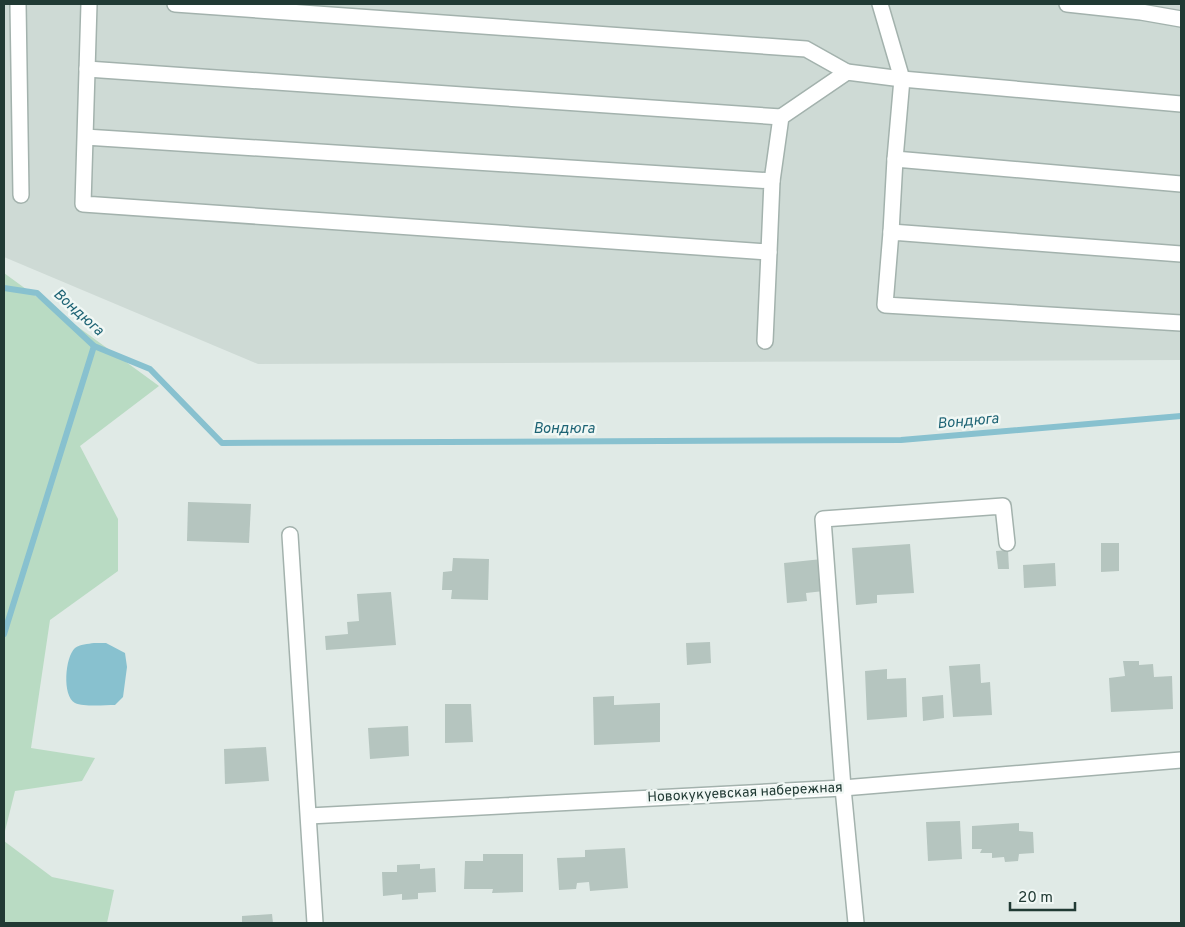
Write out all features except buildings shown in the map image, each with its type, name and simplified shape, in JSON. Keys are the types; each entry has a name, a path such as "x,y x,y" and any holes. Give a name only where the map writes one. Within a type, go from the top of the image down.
{"street":[{"path":"18,4 21,195"},
{"path":"89,4 83,204 769,252"},
{"path":"175,4 806,49 847,72 902,80 1181,104"},
{"path":"880,4 902,80 885,305 1181,322"},
{"path":"1068,4 1136,8 1181,19"},
{"path":"87,69 781,117 847,72"},
{"path":"765,341 772,181 781,117"},
{"path":"85,137 772,181"},
{"path":"895,159 1181,184"},
{"path":"891,232 1181,254"},
{"path":"856,923 843,788 823,519 1003,506 1007,543"},
{"path":"290,536 316,923"},
{"name":"Новокукуевская набережная","path":"309,816 843,788 1181,760"}],"shaded area":[{"path":"4,4 1181,4 1181,360 258,364 4,257"}],"green space":[{"path":"4,273 159,386 80,446 118,519 118,571 50,620 31,748 95,758 82,781 15,791 4,835"},
{"path":"4,841 52,877 114,890 107,923 4,923"}],"water":[{"path":"106,643 125,653 127,667 123,697 115,705 75,703 68,693 66,676 72,653 79,646"}],"waterway":[{"name":"Вондюга","path":"4,288 37,293 94,346 150,369 222,443 901,440 1181,416"},
{"path":"4,634 94,346"}]}
